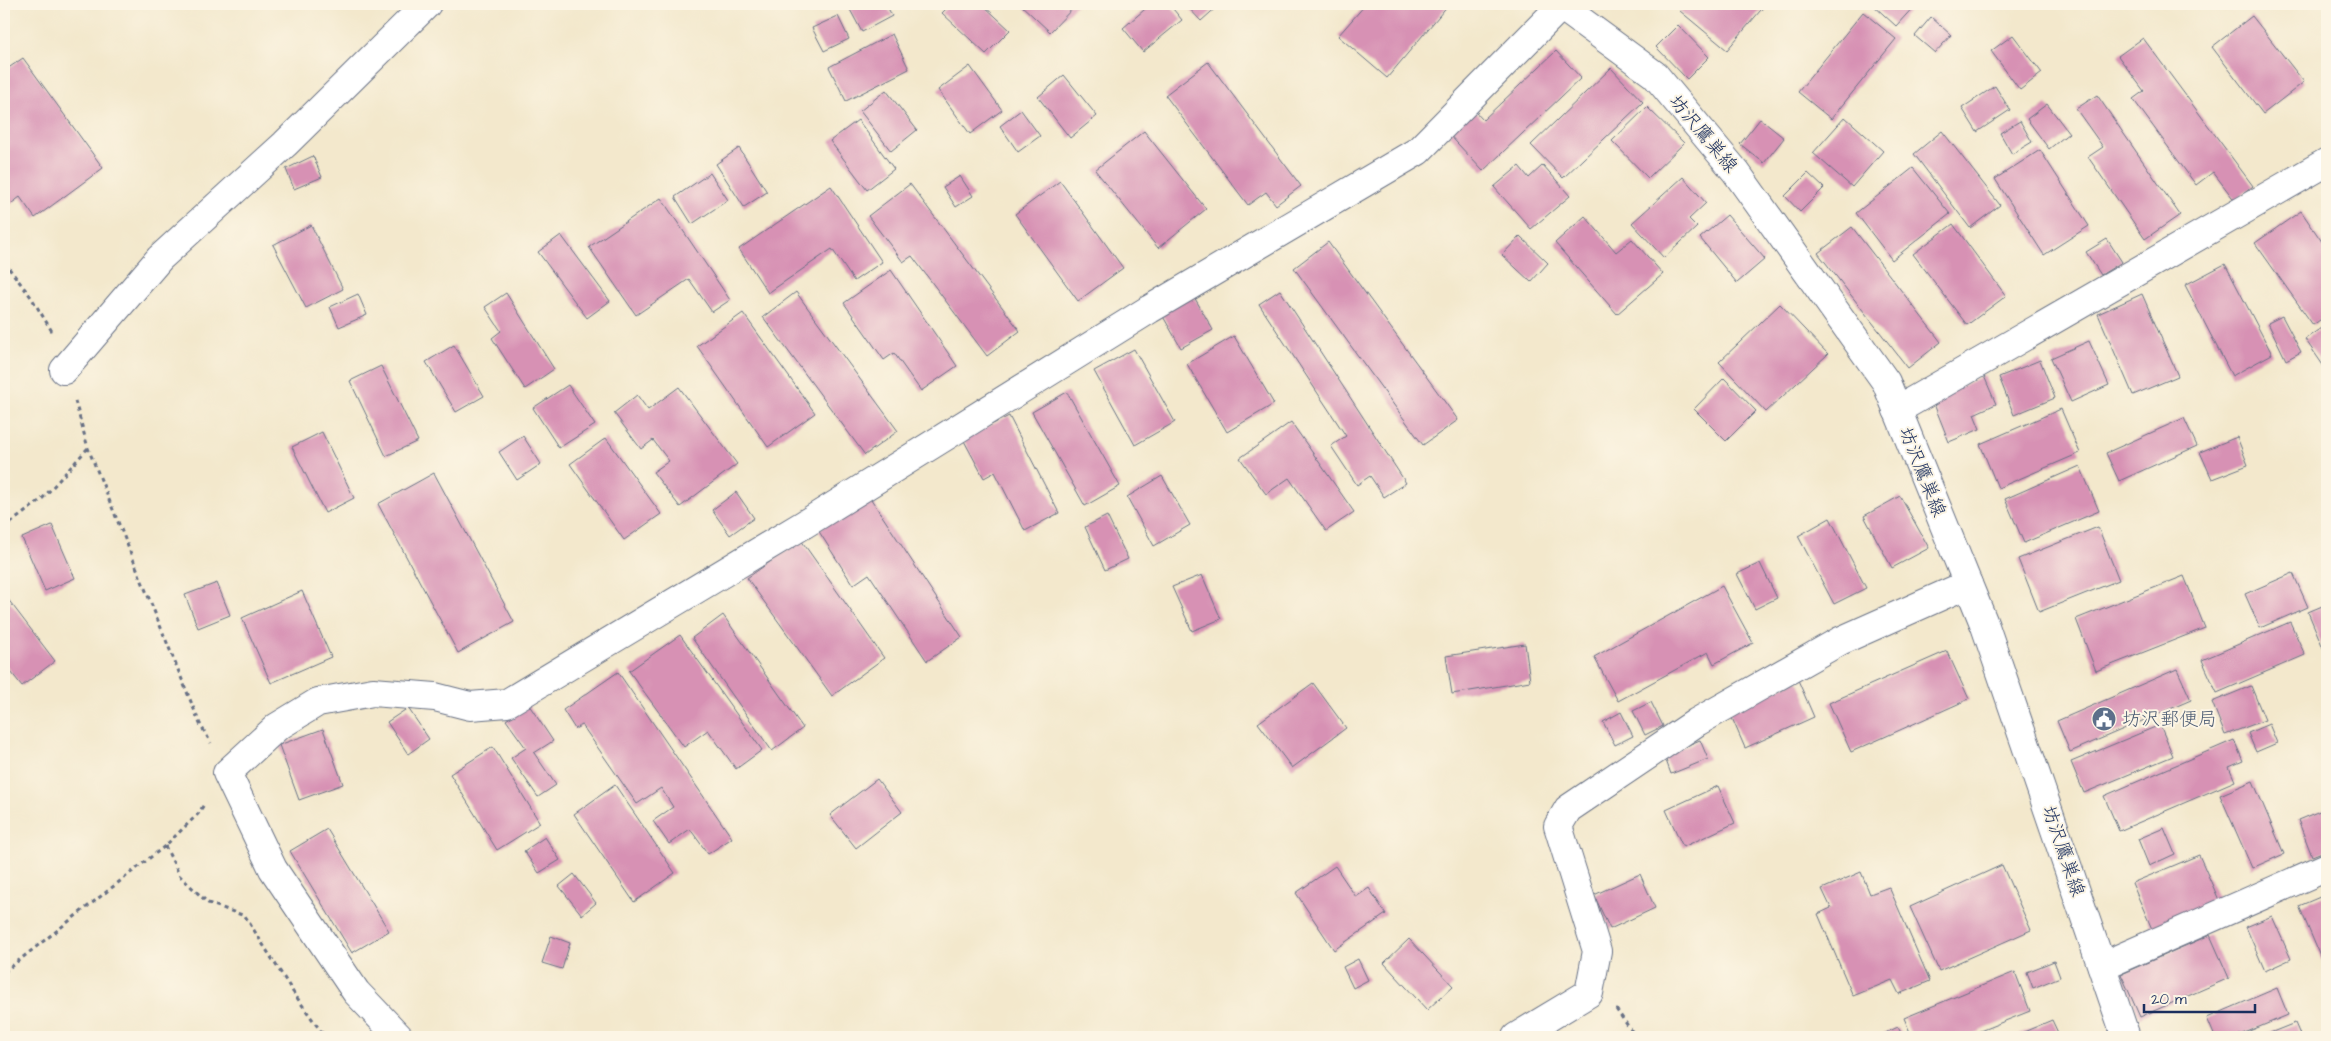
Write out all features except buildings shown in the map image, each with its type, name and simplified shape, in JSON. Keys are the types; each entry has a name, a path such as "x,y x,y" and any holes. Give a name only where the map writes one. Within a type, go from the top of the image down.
{"street":[{"path":"64,370 160,258 285,144 427,4"},
{"path":"399,1037 356,992 273,869 227,773 277,727 318,702 373,692 435,697 470,706 507,703 803,525 1150,309 1418,151 1559,5"},
{"name":"坊沢鷹巣線","path":"1559,5 1655,75 1729,165 1886,382 1985,626 2126,1037"},
{"path":"1897,410 2327,162"},
{"path":"1516,1037 1589,993 1597,952 1558,826 1568,809 1697,722 1840,641 1968,584"},
{"path":"2102,966 2327,867"}],"path":[{"path":"4,262 32,297 51,329 82,420 88,448 200,724 227,773 198,814 165,846 4,972"},
{"path":"4,528 42,499 88,448"},
{"path":"165,846 180,876 208,903 245,916 293,992 326,1037"}],"place":[{"name":"坊沢郵便局","path":"2104,719"}]}
